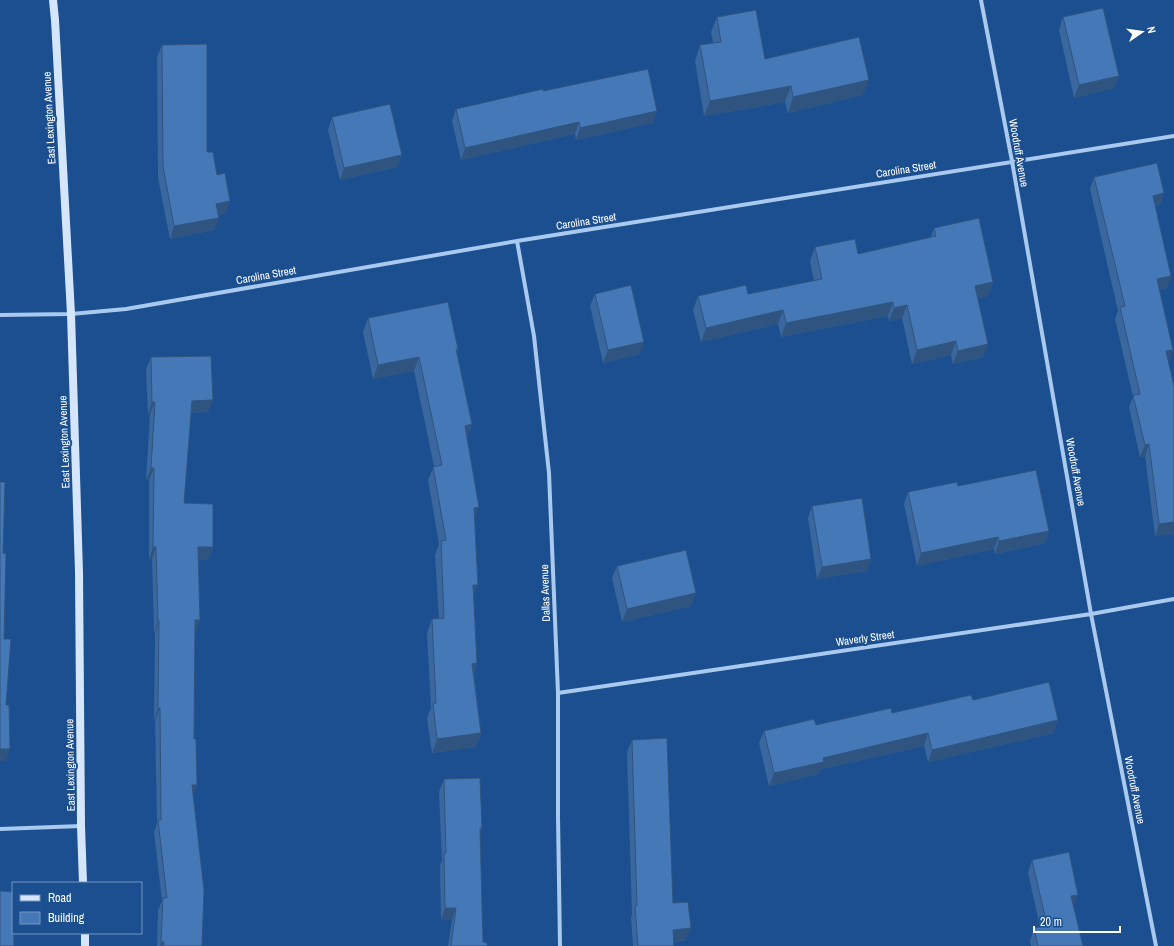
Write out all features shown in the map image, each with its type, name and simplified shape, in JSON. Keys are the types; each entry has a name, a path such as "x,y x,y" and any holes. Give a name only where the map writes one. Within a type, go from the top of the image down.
{"main road":[{"name":"East Lexington Avenue","path":"53,0 71,314 78,572 83,882"},
{"path":"85,934 86,946"}],"street":[{"name":"Woodruff Avenue","path":"981,0 1012,161 1091,614 1156,946"},
{"name":"Carolina Street","path":"0,315 71,314 126,309 517,241 1174,136"},
{"name":"Dallas Avenue","path":"517,241 534,336 549,473 558,693 560,946"},
{"name":"Waverly Street","path":"558,693 1091,614 1174,599"},
{"path":"0,829 81,826"}],"building":[{"path":"1103,8 1119,76 1079,85 1063,17"},
{"path":"756,10 765,59 859,37 869,80 793,97 791,86 710,101 700,45 721,42 717,17"},
{"path":"207,44 207,152 213,152 217,175 225,173 230,201 216,204 219,218 174,226 163,166 162,45"},
{"path":"648,69 657,111 580,128 579,122 465,148 456,109 543,89 543,91"},
{"path":"390,104 402,155 344,168 332,117"},
{"path":"1157,163 1164,193 1153,196 1171,276 1157,279 1173,350 1166,351 1174,386 1174,522 1159,524 1149,444 1145,445 1133,395 1140,394 1120,307 1125,306 1094,177"},
{"path":"979,218 993,282 975,286 988,344 958,351 956,341 917,350 907,305 894,308 893,302 786,323 783,310 706,328 698,296 746,285 748,294 822,279 815,247 855,239 858,254 936,236 934,228"},
{"path":"631,285 644,342 608,350 595,294"},
{"path":"448,302 458,349 456,349 472,424 465,426 479,507 474,508 478,585 473,585 477,663 472,664 481,733 437,739 433,704 436,703 432,619 444,618 441,541 446,540 433,467 442,465 419,357 378,365 368,318"},
{"path":"211,356 213,400 192,401 184,503 213,504 213,547 198,547 200,620 195,620 194,739 196,739 197,785 192,785 204,890 202,946 164,946 164,942 161,942 163,898 167,898 158,820 161,820 160,708 158,708 159,621 156,547 153,547 154,468 151,468 155,402 152,402 151,357"},
{"path":"1036,470 1049,531 999,541 998,537 921,553 908,492 957,482 958,486"},
{"path":"0,482 5,482 3,553 6,554 4,639 11,639 6,705 9,705 10,749 0,749"},
{"path":"862,498 871,559 822,567 812,506"},
{"path":"686,550 696,593 627,609 617,566"},
{"path":"1049,682 1058,720 932,750 928,733 823,758 824,762 774,773 764,731 814,719 816,725 891,708 892,713 971,695 973,700"},
{"path":"667,738 673,903 688,902 691,928 673,930 674,946 638,946 635,906 637,906 632,740"},
{"path":"480,778 483,942 487,943 487,946 451,946 456,908 445,908 444,853 446,853 444,779"},
{"path":"1069,852 1078,895 1071,896 1083,946 1038,946 1034,928 1047,925 1032,860"},
{"path":"0,891 12,892 12,934 14,934 14,946 0,946"}]}
